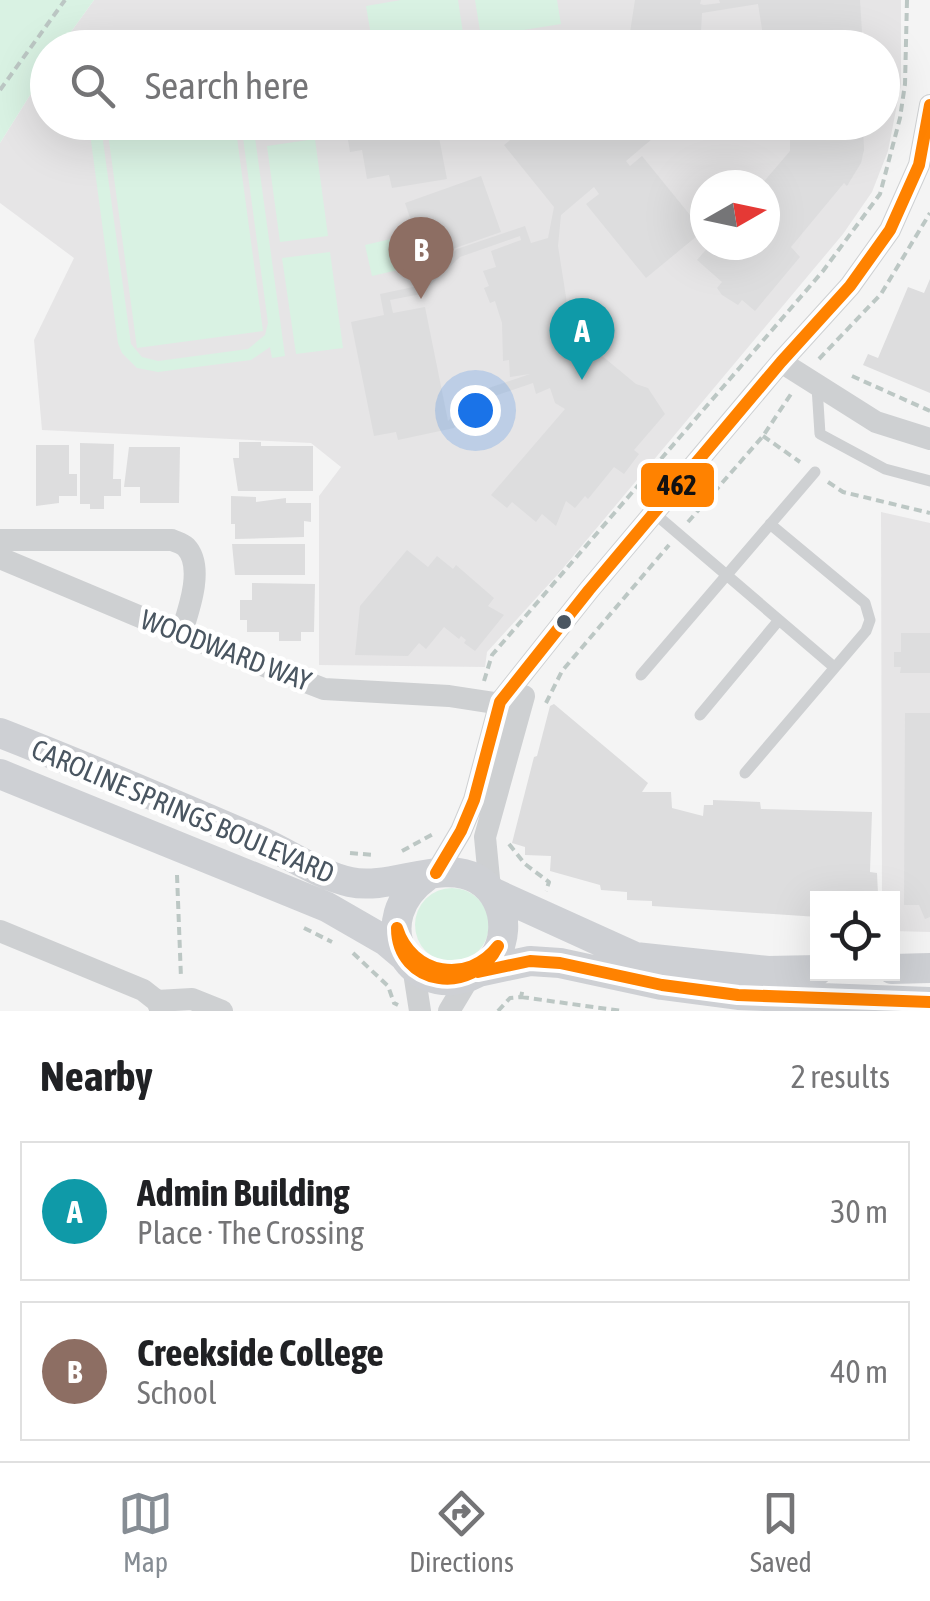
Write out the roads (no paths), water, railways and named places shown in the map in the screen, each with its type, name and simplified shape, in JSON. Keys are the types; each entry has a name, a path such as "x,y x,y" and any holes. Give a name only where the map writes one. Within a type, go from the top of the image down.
{"main road":[{"name":"CAROLINE SPRINGS BOULEVARD","path":"0,734 351,882 376,884 431,874"},
{"name":"CAROLINE SPRINGS BOULEVARD","path":"0,774 327,907 386,941 409,962"},
{"path":"810,970 634,958 492,891 465,874 431,874 411,887 400,902 395,921 397,940 409,962 440,979 530,961 560,963 662,986 738,995 930,1002"},
{"path":"474,974 492,960 504,927 502,909 492,891"},
{"path":"900,969 930,968"}],"street":[{"path":"431,874 461,831 511,704 532,663 654,512 850,286 890,230 919,166 930,104"},
{"path":"781,362 876,422 930,439"},
{"path":"0,540 172,540 186,547 193,562 194,594 181,634"},
{"name":"WOODWARD WAY","path":"0,558 181,634 324,688 511,704"},
{"path":"492,891 484,837 511,704"},
{"path":"0,931 143,990 159,1006 192,999 222,1011"},
{"path":"409,962 413,1009"},
{"path":"449,1011 474,974"}],"lane":[{"path":"810,382 820,434 884,469 930,481"},
{"path":"640,675 814,472"},
{"path":"654,512 834,667"},
{"path":"745,773 866,631 870,620 869,610 770,524"},
{"path":"700,715 780,620"}],"place":[{"name":"Creekside College","path":"421,299"},
{"name":"Admin Building","path":"582,380"}]}
